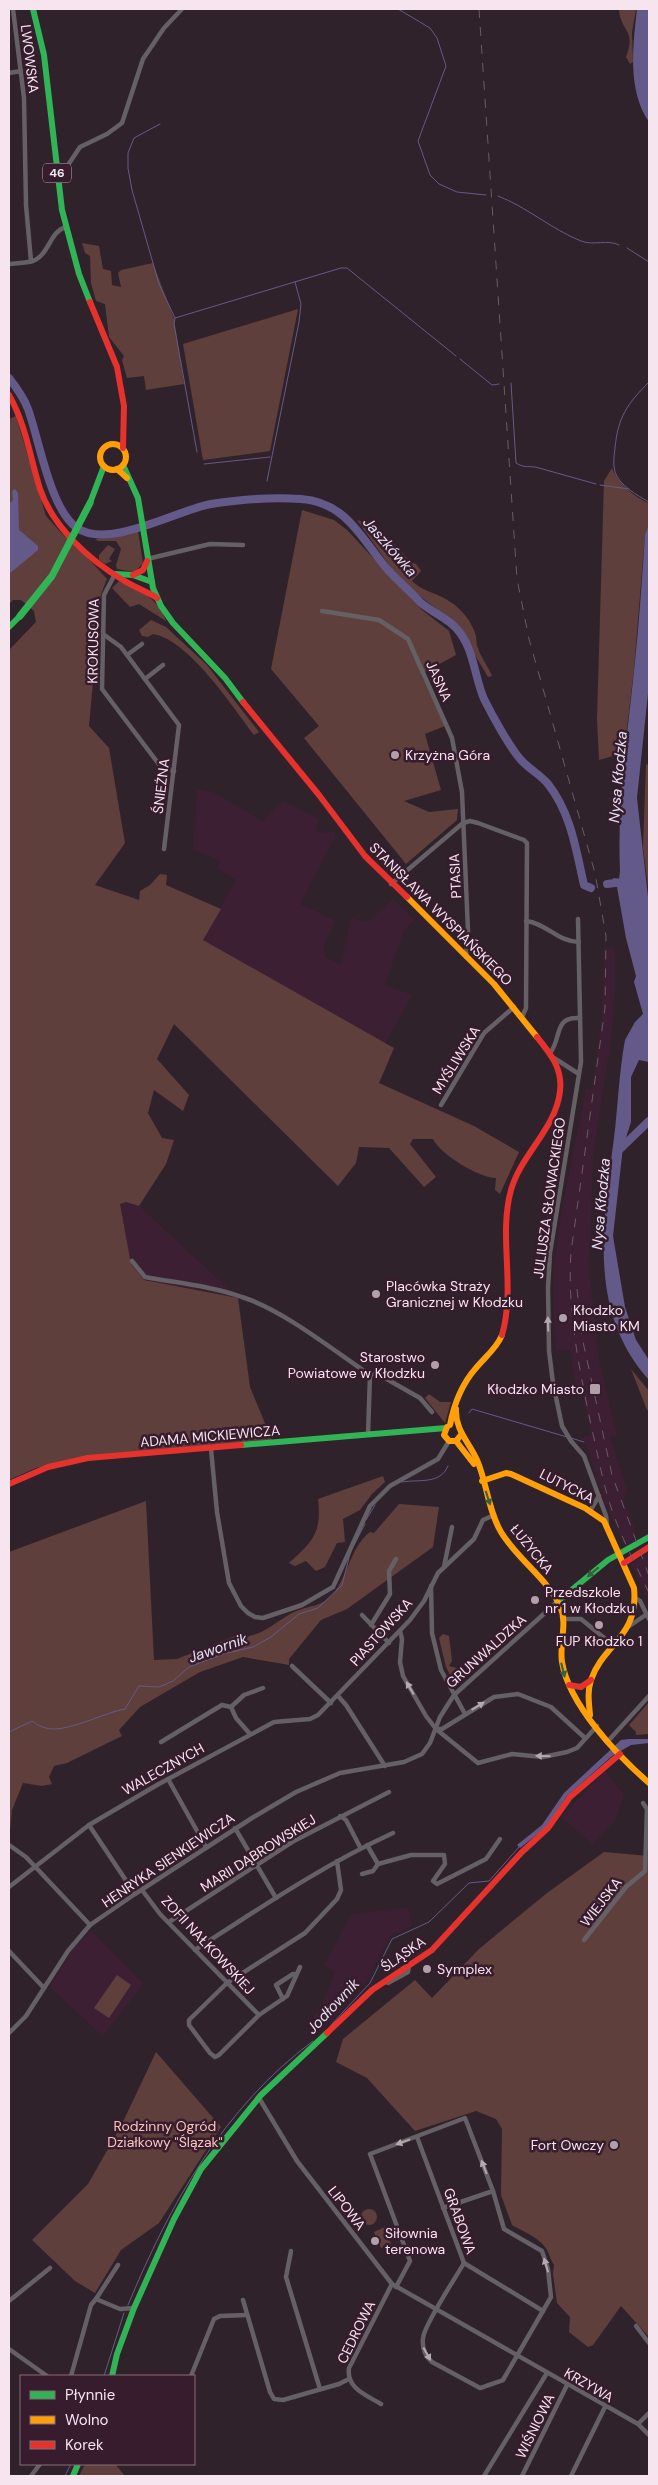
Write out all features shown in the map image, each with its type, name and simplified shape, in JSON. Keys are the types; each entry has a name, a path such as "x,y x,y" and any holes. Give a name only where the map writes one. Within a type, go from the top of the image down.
{"main road":[{"name":"46","path":"33,9 44,55 66,226 79,274 118,367 124,406 122,431 123,448 126,455 117,468 98,486"},
{"path":"9,395 17,410 47,506 57,520 89,554 115,574 158,599"},
{"name":"46","path":"9,627 52,576 98,486 104,466 100,458 101,451 107,445 115,444 122,431"},
{"path":"115,444 123,448"},
{"path":"104,466 117,468"},
{"name":"STANISŁAWA WYSPIAŃSKIEGO","path":"117,468 129,481 138,498 152,582 158,599 179,631 219,671 260,726 319,795 364,856 494,984 552,1055 560,1078 560,1098 551,1118 520,1168 509,1198 507,1215 509,1284 504,1328 497,1345 467,1380 459,1393 456,1415 450,1433"},
{"path":"133,576 143,570 147,559"},
{"path":"115,574 133,576 152,582"},
{"path":"139,587 152,582"},
{"name":"ADAMA MICKIEWICZA","path":"9,1484 48,1468 79,1459 418,1431 450,1433"},
{"name":"ŁUŻYCKA","path":"450,1433 462,1435 475,1458 494,1515 505,1537 557,1602 563,1616"},
{"name":"ŁUŻYCKA","path":"450,1433 469,1456 481,1477"},
{"name":"LUTYCKA","path":"481,1477 506,1473 512,1474 590,1511 607,1524 634,1588 635,1598"},
{"name":"GRUNWALDZKA","path":"557,1602 608,1560 649,1537"},
{"path":"624,1562 649,1547"},
{"path":"568,1594 563,1616 562,1662 569,1685 597,1726 634,1771 649,1783"},
{"path":"569,1685 581,1687 591,1680 628,1627 635,1598"},
{"path":"590,1717 588,1699 591,1680"},
{"name":"ŚLĄSKA","path":"112,2375 134,2308 149,2270 201,2169 259,2098 359,2002 385,1981 432,1950 522,1852 548,1828 570,1797 615,1748"}],"street":[{"path":"58,175 64,171 80,147 111,132 124,120 143,59 164,28 182,9"},
{"name":"LWOWSKA","path":"11,12 21,72 25,114 26,205 31,262"},
{"path":"9,73 21,72"},
{"path":"9,264 31,262 39,258 60,228 66,226"},
{"path":"147,559 210,544 244,545"},
{"name":"KROKUSOWA","path":"115,574 104,595 103,692 161,767 174,771"},
{"name":"JASNA","path":"322,611 378,620 408,639 452,738 462,792 463,823"},
{"path":"103,634 115,640 145,679 164,665"},
{"path":"127,654 142,644"},
{"name":"ŚNIEŻNA","path":"145,679 179,725 164,849"},
{"path":"391,884 463,823 470,821 478,823 526,843 526,1008 522,1017"},
{"name":"PTASIA","path":"463,823 468,931 466,957"},
{"name":"JULIUSZA SŁOWACKIEGO","path":"578,919 579,1074 550,1253 548,1288 551,1369 562,1426 570,1441 584,1456 607,1524"},
{"path":"526,921 541,924 567,941 579,942"},
{"name":"MYŚLIWSKA","path":"441,1105 484,1033 514,1008"},
{"path":"579,1074 552,1055 561,1025 569,1018 580,1018"},
{"path":"132,1261 145,1277 209,1289 253,1301 276,1312 370,1375"},
{"path":"370,1375 376,1373 420,1398 432,1412"},
{"path":"368,1435 370,1375"},
{"path":"211,1449 217,1512 229,1583 241,1606 255,1617 263,1618 302,1605 333,1587 370,1506 390,1486 438,1459 450,1433"},
{"path":"590,1511 599,1496"},
{"name":"PIASTOWSKA","path":"338,1696 417,1611 444,1567 474,1540 483,1520 494,1515"},
{"path":"444,1567 452,1527"},
{"path":"371,1624 390,1594 389,1570 396,1559"},
{"path":"431,1586 432,1633 441,1670 465,1714"},
{"path":"635,1598 640,1601 649,1619"},
{"name":"GRUNWALDZKA","path":"385,1766 404,1762 418,1756 428,1746 446,1705 454,1695 557,1602"},
{"path":"628,1627 647,1614"},
{"path":"362,1615 389,1643"},
{"path":"563,1616 581,1619 614,1646"},
{"path":"400,1631 402,1639 400,1662 403,1676 436,1729 478,1763 512,1754 543,1757 557,1755 577,1748 597,1726"},
{"path":"292,1666 331,1703"},
{"path":"230,1707 244,1695 263,1688"},
{"path":"436,1729 442,1728 494,1697 518,1694 551,1707 585,1738"},
{"path":"338,1696 346,1705 385,1766"},
{"name":"WALECZNYCH","path":"9,1887 89,1825 168,1779 250,1734 278,1721 314,1718 338,1696"},
{"name":"ŚLĄSKA","path":"615,1748 649,1696"},
{"path":"161,1742 222,1704 230,1707 236,1718 250,1734"},
{"name":"HENRYKA SIENKIEWICZA","path":"9,2033 26,2016 68,1951 90,1925 235,1828 291,1794 346,1772 385,1766"},
{"path":"168,1779 206,1847"},
{"name":"MARII DĄBROWSKIEJ","path":"169,1922 292,1842 388,1792"},
{"name":"WIEJSKA","path":"584,1940 626,1887 645,1871 647,1809 643,1802"},
{"path":"340,1816 346,1820 360,1847"},
{"path":"89,1825 135,1894"},
{"path":"235,1828 276,1898"},
{"path":"196,1950 360,1847 393,1833"},
{"path":"362,1874 373,1871 378,1864 411,1854 444,1856 445,1864 433,1881 437,1884 486,1859 500,1839"},
{"path":"9,1845 26,1857 90,1925"},
{"path":"367,1845 378,1864"},
{"path":"300,1966 287,1996 259,2015 219,2055 214,2057 189,2025 189,2020 227,1983 295,1940 337,1899 341,1890 337,1861"},
{"name":"ZOFII NAŁKOWSKIEJ","path":"142,1890 169,1922 259,2015"},
{"path":"9,1951 44,1988"},
{"path":"282,1999 276,1985 293,1974 296,1975"},
{"name":"LIPOWA","path":"259,2098 297,2161 394,2286 517,2355"},
{"name":"GRABOWA","path":"465,2118 493,2191 504,2230 542,2251 551,2288 551,2297 502,2380 480,2388 432,2362 427,2357 423,2348 423,2338 464,2263 417,2136 465,2118"},
{"name":"CEDROWA","path":"381,2404 356,2390 348,2379 349,2368 394,2286 410,2261 370,2154 417,2136"},
{"path":"443,2208 493,2191"},
{"path":"290,2251 286,2277 320,2389"},
{"path":"464,2263 543,2311"},
{"path":"72,2375 91,2305 118,2265"},
{"path":"9,2301 50,2268"},
{"path":"96,2299 120,2309 134,2308"},
{"path":"243,2300 274,2400 284,2400 348,2379"},
{"path":"191,2375 214,2319 220,2316 247,2314"},
{"path":"636,2326 649,2343"},
{"path":"9,2349 46,2375"},
{"name":"KRZYWA","path":"517,2355 605,2407 638,2424 649,2434"},
{"path":"484,2476 547,2373"},
{"name":"WIŚNIOWA","path":"522,2476 567,2385"},
{"path":"571,2476 605,2407"},
{"path":"638,2424 649,2413"},
{"path":"31,2476 39,2465"}],"shaded area":[{"path":"637,9 649,9 649,122 637,96 634,82 633,52"},
{"path":"15,489 18,493 19,530 38,546 38,550 9,574 9,504 13,500 12,491"},
{"path":"649,524 649,684 637,798 649,906 649,1062 639,1060 631,1077 631,1122 623,1147 613,1236 625,1307 636,1340 649,1360 649,1380 629,1353 616,1325 608,1295 604,1265 604,1233 625,1040 635,1022 643,1014 634,982 636,976 626,938 617,887 614,885 613,878 619,879 620,871 619,846 623,771 637,637 645,534"},
{"path":"197,789 215,793 262,821 283,801 319,819 315,830 325,834 334,830 336,835 300,904 335,920 324,946 325,957 341,965 351,918 368,922 393,899 415,920 404,930 385,985 412,995 385,1044 202,940 236,880 217,868 220,861 193,849"},
{"path":"615,947 615,991 610,1057 608,1058 593,1156 589,1267 599,1360 617,1435 610,1437 627,1490 623,1500 636,1532 634,1534 637,1541 625,1547 604,1500 585,1441 580,1438 591,1435 581,1385 576,1386 570,1350 556,1351 554,1317 554,1265 561,1215 586,1089 592,1089 602,1018 604,948"},
{"path":"126,1202 139,1206 238,1298 144,1280 131,1264 120,1204"},
{"path":"649,1553 649,1604 631,1564"},
{"path":"649,1739 649,1743 631,1745 612,1756 567,1796 546,1827 520,1848 517,1845 542,1825 564,1793 621,1740"},
{"path":"605,1771 624,1795 616,1819 592,1844 562,1817"},
{"path":"408,1907 412,1926 390,1936 367,1981 321,2031 311,2023 317,2012 320,2012 335,1972 324,1965 352,1914"},
{"path":"91,1930 143,1984 103,2036 50,1987 70,1953"}],"green space":[{"path":"619,9 636,9 632,32 633,62 630,64 626,57 630,41 629,36 622,22"},
{"path":"82,243 99,246 103,269 111,271 112,285 121,287 118,273 121,270 153,263 174,319 184,384 146,390 144,376 127,378 122,360 124,356 109,337 105,304 96,301 91,283 90,256 85,253"},
{"path":"298,309 270,451 203,460 183,344"},
{"path":"16,416 46,516 65,537 67,535 107,579 101,594 89,726 109,748 125,843 95,885 139,900 140,891 150,885 160,874 167,875 166,885 221,909 203,940 394,1048 379,1083 474,1126 519,1152 500,1194 495,1190 496,1178 470,1170 443,1151 433,1139 413,1139 410,1144 436,1177 424,1187 389,1148 359,1147 356,1163 338,1186 174,1024 157,1059 189,1095 183,1111 154,1090 148,1113 162,1138 174,1140 166,1164 139,1206 126,1202 120,1204 131,1264 144,1280 238,1298 250,1387 272,1440 87,1456 36,1468 9,1480 9,650 36,622 34,611 21,600 13,600 9,604 9,419"},
{"path":"612,468 618,479 627,489 649,503 649,524 645,534 634,669 624,753 599,760 597,720 604,481"},
{"path":"302,510 334,520 347,530 422,610 449,631 456,655 421,674 445,726 425,734 441,790 404,801 429,812 458,809 457,820 406,864 304,738 319,726 271,669"},
{"path":"357,520 384,535 409,560 416,564 421,571 412,581 416,585 447,600 463,612 476,635 479,652 492,676 488,677 457,625 416,593 392,569"},
{"path":"138,531 143,563 135,572 117,569 116,565 121,549 116,541 98,541 95,539"},
{"path":"108,545 115,549 109,559 112,561 105,564 99,560 99,555"},
{"path":"119,581 154,601 163,613 166,621 139,604 130,607 112,588"},
{"path":"151,620 166,627 207,665 259,732 254,735 209,676 181,648 167,639 153,634 148,637 142,636 139,630"},
{"path":"646,764 649,765 649,895 643,847"},
{"path":"631,1369 649,1391 649,1410 647,1410"},
{"path":"429,1394 440,1402 451,1402 445,1423 425,1398"},
{"path":"383,1476 385,1482 372,1494 360,1510 343,1519 345,1542 337,1543 325,1567 316,1571 306,1561 295,1566 289,1563 314,1536 319,1520 318,1499"},
{"path":"146,1501 154,1660 177,1659 235,1636 237,1638 254,1635 298,1610 322,1603 338,1587 355,1550 364,1537 370,1532 374,1533 399,1504 439,1507 433,1547 347,1609 321,1620 289,1659 289,1665 243,1657 200,1672 140,1707 119,1730 122,1736 67,1763 54,1766 49,1777 52,1784 42,1786 23,1783 12,1810 9,1841 9,1552"},
{"path":"443,1634 449,1636 452,1661 449,1666 460,1669 461,1674 456,1679 452,1679 446,1667 439,1638"},
{"path":"649,1702 649,1734 636,1735 636,1732 629,1725"},
{"path":"604,1852 649,1856 649,2337 621,2306 593,2345 588,2347 569,2332 570,2317 557,2303 553,2274 554,2265 546,2249 534,2237 512,2225 501,2195 502,2129 496,2119 476,2111 415,2131 367,2078 336,2062 343,2039 415,1980 432,1998 479,1949 547,1893"},
{"path":"117,1975 131,1985 109,2018 94,2008"},
{"name":"Rodzinny Ogród Działkowy \"Ślązak\"","path":"156,2052 221,2127 159,2223 121,2250 95,2293 75,2281 32,2240 88,2184 121,2126"},
{"path":"369,2209 375,2211 377,2217 375,2223 369,2225 363,2223 361,2217 363,2211"},
{"path":"385,2227 391,2244 381,2248 376,2236 378,2246 376,2247 372,2236 375,2235 374,2232"},
{"path":"84,2465 116,2465 125,2476 79,2476"}],"waterway":[{"path":"398,9 430,28 437,38 446,66 418,141 430,175 439,184 457,192 486,195"},
{"path":"160,124 134,138 128,153 128,168 132,190 159,284 175,318"},
{"path":"498,196 581,241 615,243 619,245"},
{"path":"627,248 649,262"},
{"path":"197,452 174,324 175,318 341,268 347,268 456,356"},
{"path":"267,481 299,322 301,304 295,282"},
{"path":"460,359 492,385 499,384"},
{"name":"Jaszkówka","path":"9,378 28,409 46,473 60,506 68,519 77,528 91,534 124,532 211,504 244,500 301,499 330,507 342,515 352,524 388,570 420,602 452,624 462,636 467,644 484,699 501,731 521,760 542,778 556,795 572,832 584,885 591,888"},
{"path":"649,382 629,404 621,419 614,454 617,477 629,490 649,502"},
{"path":"511,383 516,463 596,484"},
{"path":"204,464 270,457"},
{"path":"600,485 629,489"},
{"name":"Jaszkówka","path":"607,884 623,882"},
{"name":"Nysa Kłodzka","path":"619,1150 649,1121"},
{"name":"Jawornik","path":"469,1413 472,1409 567,1437"},
{"name":"Jawornik","path":"571,1438 584,1442"},
{"name":"Jawornik","path":"402,1482 434,1479 440,1476 448,1466"},
{"name":"Jawornik","path":"366,1520 375,1505"},
{"name":"Jawornik","path":"355,1543 365,1524"},
{"name":"Jawornik","path":"9,1732 32,1721 46,1728 63,1728 125,1709 139,1686 159,1687 173,1681 189,1667 223,1654 253,1647 271,1637 299,1614 318,1608 342,1585 350,1554"},
{"name":"Jodłownik","path":"331,2025 370,1983 392,1939 429,1922 469,1883 489,1881 519,1847"},
{"name":"Jodłownik","path":"128,2305 162,2231 202,2160 252,2096 281,2067 313,2041"},
{"name":"Jodłownik","path":"104,2375 124,2313"},
{"name":"Jodłownik","path":"65,2476 70,2465"}],"railway":[{"path":"479,9 517,579 529,639 595,873 606,936 605,1008 571,1252 572,1317 582,1382 606,1492 621,1534 649,1593"},
{"path":"577,1289 582,1337 612,1475 649,1576"}],"traffic: fast":[{"path":"33,9 44,55 62,210 79,274 90,302"},
{"path":"123,465 138,498 153,588 161,606 173,623 225,678 243,702"},
{"path":"90,503 104,466"},
{"path":"20,616 52,576 90,503"},
{"path":"115,574 133,575 152,582"},
{"path":"9,627 20,616"},
{"path":"241,1445 446,1428"},
{"path":"557,1602 608,1560 649,1537"},
{"path":"112,2375 117,2354 134,2308 174,2219 201,2169 261,2095 327,2033"},
{"path":"73,2476 78,2465"}],"traffic: slow":[{"path":"113,444 122,448 126,457 122,466 113,470 104,466 100,457 104,448 113,444"},
{"path":"117,469 127,478"},
{"path":"407,897 494,984 537,1037"},
{"path":"450,1425 456,1402 466,1381 494,1348 502,1335"},
{"path":"456,1409 458,1423 477,1460 493,1515 501,1532 515,1551 547,1586 560,1606 563,1619 562,1662 566,1678 574,1695 584,1712 609,1744 649,1783"},
{"path":"447,1427 444,1435 449,1441 456,1441 461,1435"},
{"path":"456,1441 474,1464"},
{"path":"482,1481 506,1473 511,1474 585,1508 604,1521 634,1588 634,1605 626,1629 603,1657 591,1680 589,1693 590,1715"}],"traffic: jam":[{"path":"90,302 117,367 124,406 123,448"},
{"path":"9,395 24,429 40,489 46,503 63,529 85,552 110,572 157,598"},
{"path":"133,575 143,570 147,561"},
{"path":"243,702 319,795 365,856 407,897"},
{"path":"502,1335 506,1317 508,1280 506,1226 511,1190 522,1165 552,1117 560,1091 560,1076 557,1068 551,1055 537,1037"},
{"path":"9,1484 48,1467 88,1458 241,1445"},
{"path":"624,1563 649,1547"},
{"path":"569,1685 581,1687 591,1680"},
{"path":"327,2033 372,1990 432,1950 522,1852 548,1828 570,1797 620,1754"}],"place":[{"name":"Krzyżna Góra","path":"395,755"},
{"name":"Placówka Straży Granicznej w Kłodzku","path":"376,1294"},
{"name":"Kłodzko Miasto KM","path":"563,1318"},
{"name":"Starostwo Powiatowe w Kłodzku","path":"435,1365"},
{"name":"Kłodzko Miasto","path":"595,1389"},
{"name":"Przedszkole nr 1 w Kłodzku","path":"535,1600"},
{"name":"FUP Kłodzko 1","path":"599,1625"},
{"name":"Symplex","path":"427,1969"},
{"name":"Fort Owczy","path":"614,2145"},
{"name":"Siłownia terenowa","path":"375,2241"}]}
